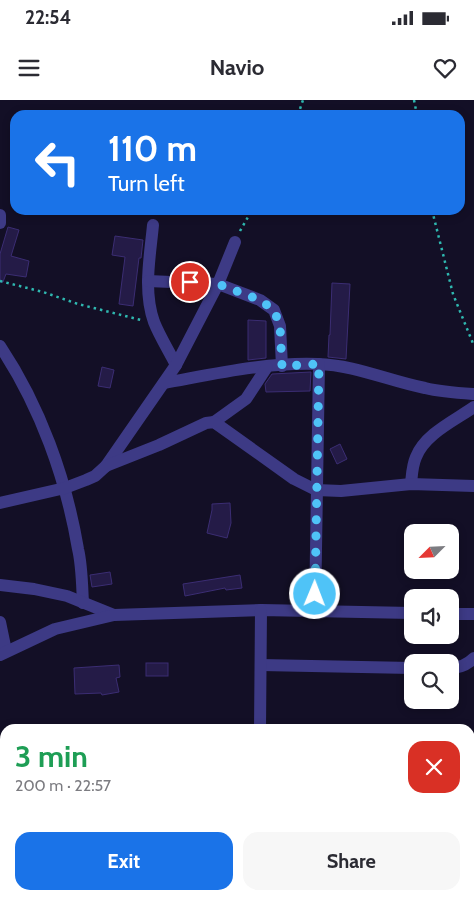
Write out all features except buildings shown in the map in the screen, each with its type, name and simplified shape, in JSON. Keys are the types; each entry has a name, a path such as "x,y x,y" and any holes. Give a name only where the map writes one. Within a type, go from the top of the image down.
{"street":[{"path":"0,215 0,223"},
{"path":"153,225 147,290 155,323 176,365"},
{"path":"0,503 65,488 95,476 106,466 176,365 218,284 235,242"},
{"path":"148,281 218,284 260,300 274,310 280,326 282,366"},
{"path":"0,346 16,370 29,396 65,488 79,550 83,602"},
{"path":"164,383 267,366 319,364 353,369 425,388 474,394"},
{"path":"314,611 319,364"},
{"path":"106,466 159,445 206,423 214,422 246,399 267,366"},
{"path":"412,484 415,459 419,449 438,431 474,407"},
{"path":"214,422 294,478 316,490 341,491 412,484 474,486"},
{"path":"0,585 67,596 114,615"},
{"path":"260,724 261,610"},
{"path":"0,622 3,653 55,629 114,615 261,610 404,613"},
{"path":"459,614 474,614"},
{"path":"459,666 469,664 474,658"},
{"path":"261,665 404,668"},
{"path":"459,668 474,672"}],"path":[{"path":"235,242 249,215"},
{"path":"433,215 453,294 474,346"},
{"path":"0,281 43,292 78,304 155,323"}],"route":[{"path":"190,282 218,284 260,300 274,310 280,326 282,366 319,364 315,594"}]}
